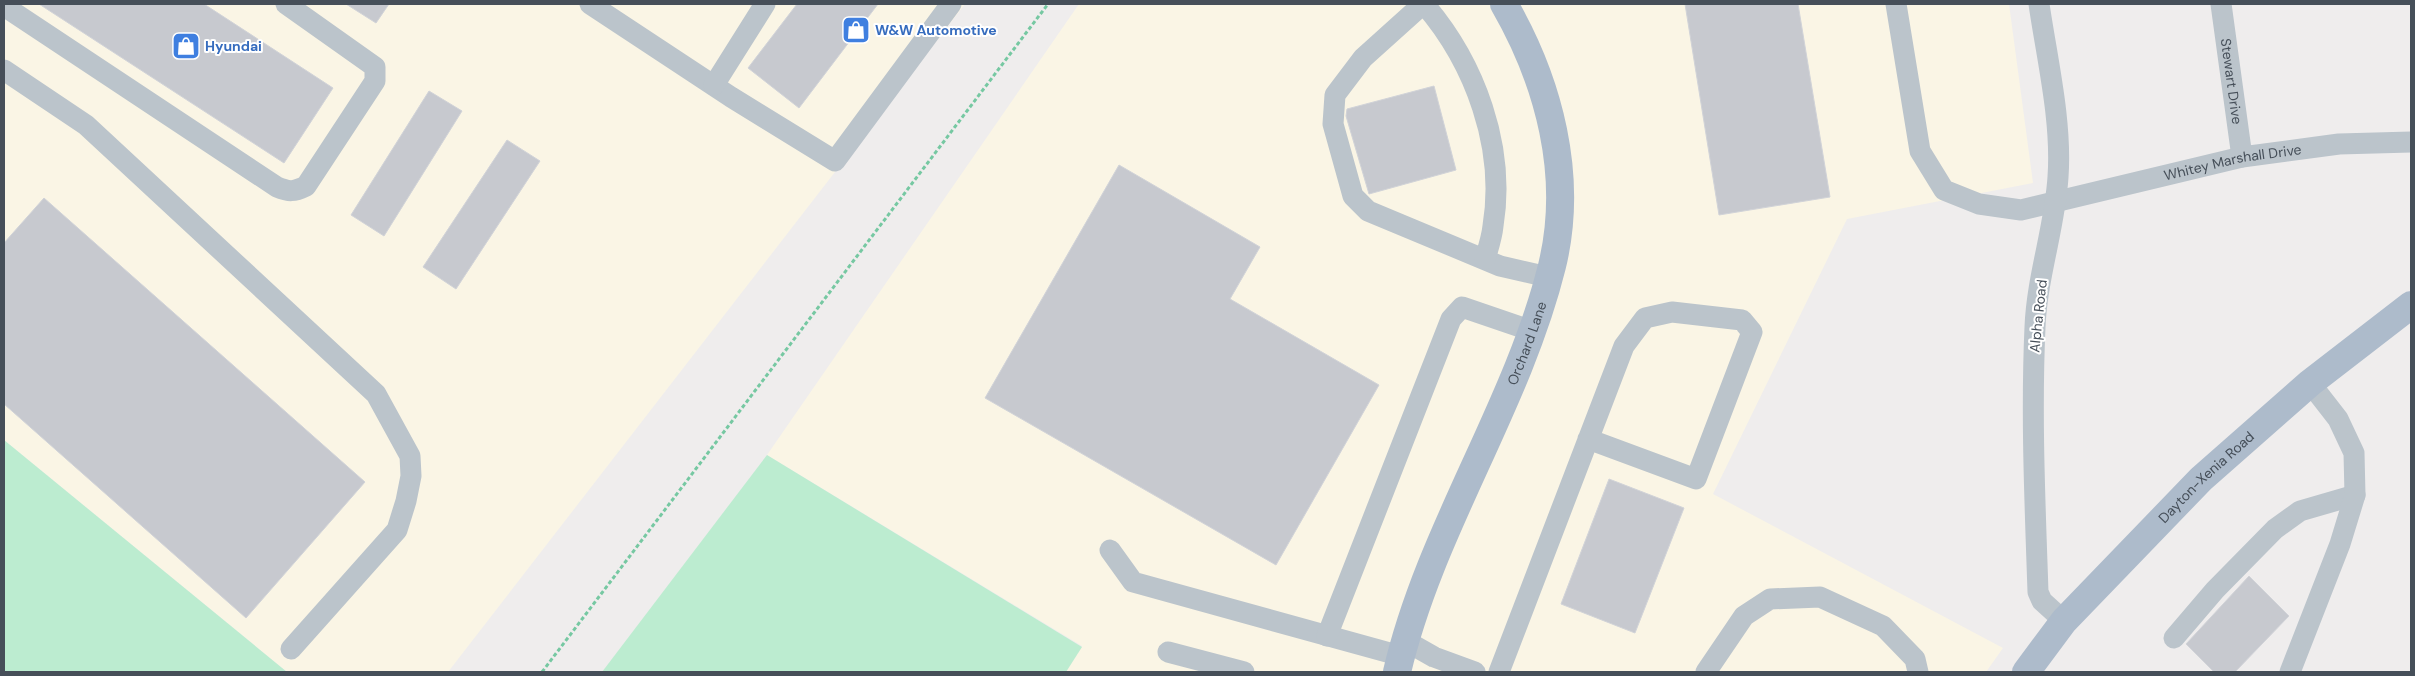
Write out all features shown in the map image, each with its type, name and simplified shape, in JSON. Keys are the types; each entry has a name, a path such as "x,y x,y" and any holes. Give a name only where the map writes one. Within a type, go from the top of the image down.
{"main road":[{"name":"Orchard Lane","path":"1401,656 1426,580 1532,331 1555,248 1559,209 1559,184 1553,128 1540,77 1529,49 1504,4"},
{"name":"Dayton-Xenia Road","path":"2026,672 2064,621 2201,480 2310,383 2411,305"}],"street":[{"path":"4,6 269,182 288,192 296,191 306,186 375,81 376,67 286,4"},
{"path":"590,4 834,161 951,4"},
{"path":"714,85 765,4"},
{"path":"1485,260 1494,226 1495,178 1488,123 1468,70 1443,26 1423,4 1363,58 1335,95 1333,124 1354,196 1368,211 1485,260 1500,266 1548,278"},
{"name":"Whitey Marshall Drive","path":"1896,4 1920,151 1944,190 1979,204 2021,210 2056,200 2242,157 2339,144 2411,142"},
{"name":"Alpha Road","path":"2039,4 2057,129 2058,175 2056,200 2035,324 2032,414 2038,592 2042,602 2064,621"},
{"name":"Stewart Drive","path":"2221,4 2242,157"},
{"path":"4,70 86,125 376,394 401,437 410,456 411,476 397,530 291,649"},
{"path":"1327,636 1450,319 1462,307 1532,331"},
{"path":"1499,672 1588,439 1624,346 1645,318 1672,312 1742,320 1752,332 1696,479 1588,439"},
{"path":"2290,672 2340,544 2355,495 2354,453 2338,420 2310,383"},
{"path":"2174,638 2215,590 2275,529 2300,511 2355,495"},
{"path":"1110,550 1133,582 1401,656 1434,657 1475,672"},
{"path":"1706,672 1744,616 1770,599 1820,598 1883,626 1915,660 1918,672"},
{"path":"1168,652 1244,672"}],"path":[{"path":"542,672 1048,4"}],"shaded area":[{"path":"4,4 965,4 448,672 287,672 4,440"},
{"path":"1079,4 2009,4 2033,183 1847,219 1713,494 2003,648 1986,672 1066,672 1082,646 767,455"}],"green space":[{"path":"4,440 287,672 4,672"},
{"path":"767,455 1082,647 1066,672 602,672"}],"building":[{"name":"Hyundai","path":"39,4 204,4 333,88 284,163"},
{"path":"346,4 389,4 376,23"},
{"path":"797,4 878,4 799,108 748,68"},
{"path":"1685,4 1798,4 1830,197 1719,215"},
{"path":"1434,86 1456,170 1369,194 1346,116 1347,109"},
{"path":"429,91 462,111 384,236 351,215"},
{"path":"507,140 540,161 456,289 423,267"},
{"path":"1119,165 1260,247 1230,299 1379,385 1276,565 985,398"},
{"path":"44,198 365,482 246,618 4,404 4,243"},
{"path":"1609,479 1684,508 1635,633 1561,604"},
{"path":"2249,576 2289,616 2235,672 2214,672 2186,644"}],"place":[{"name":"W&W Automotive","path":"856,30"},
{"name":"Hyundai","path":"186,46"}]}
